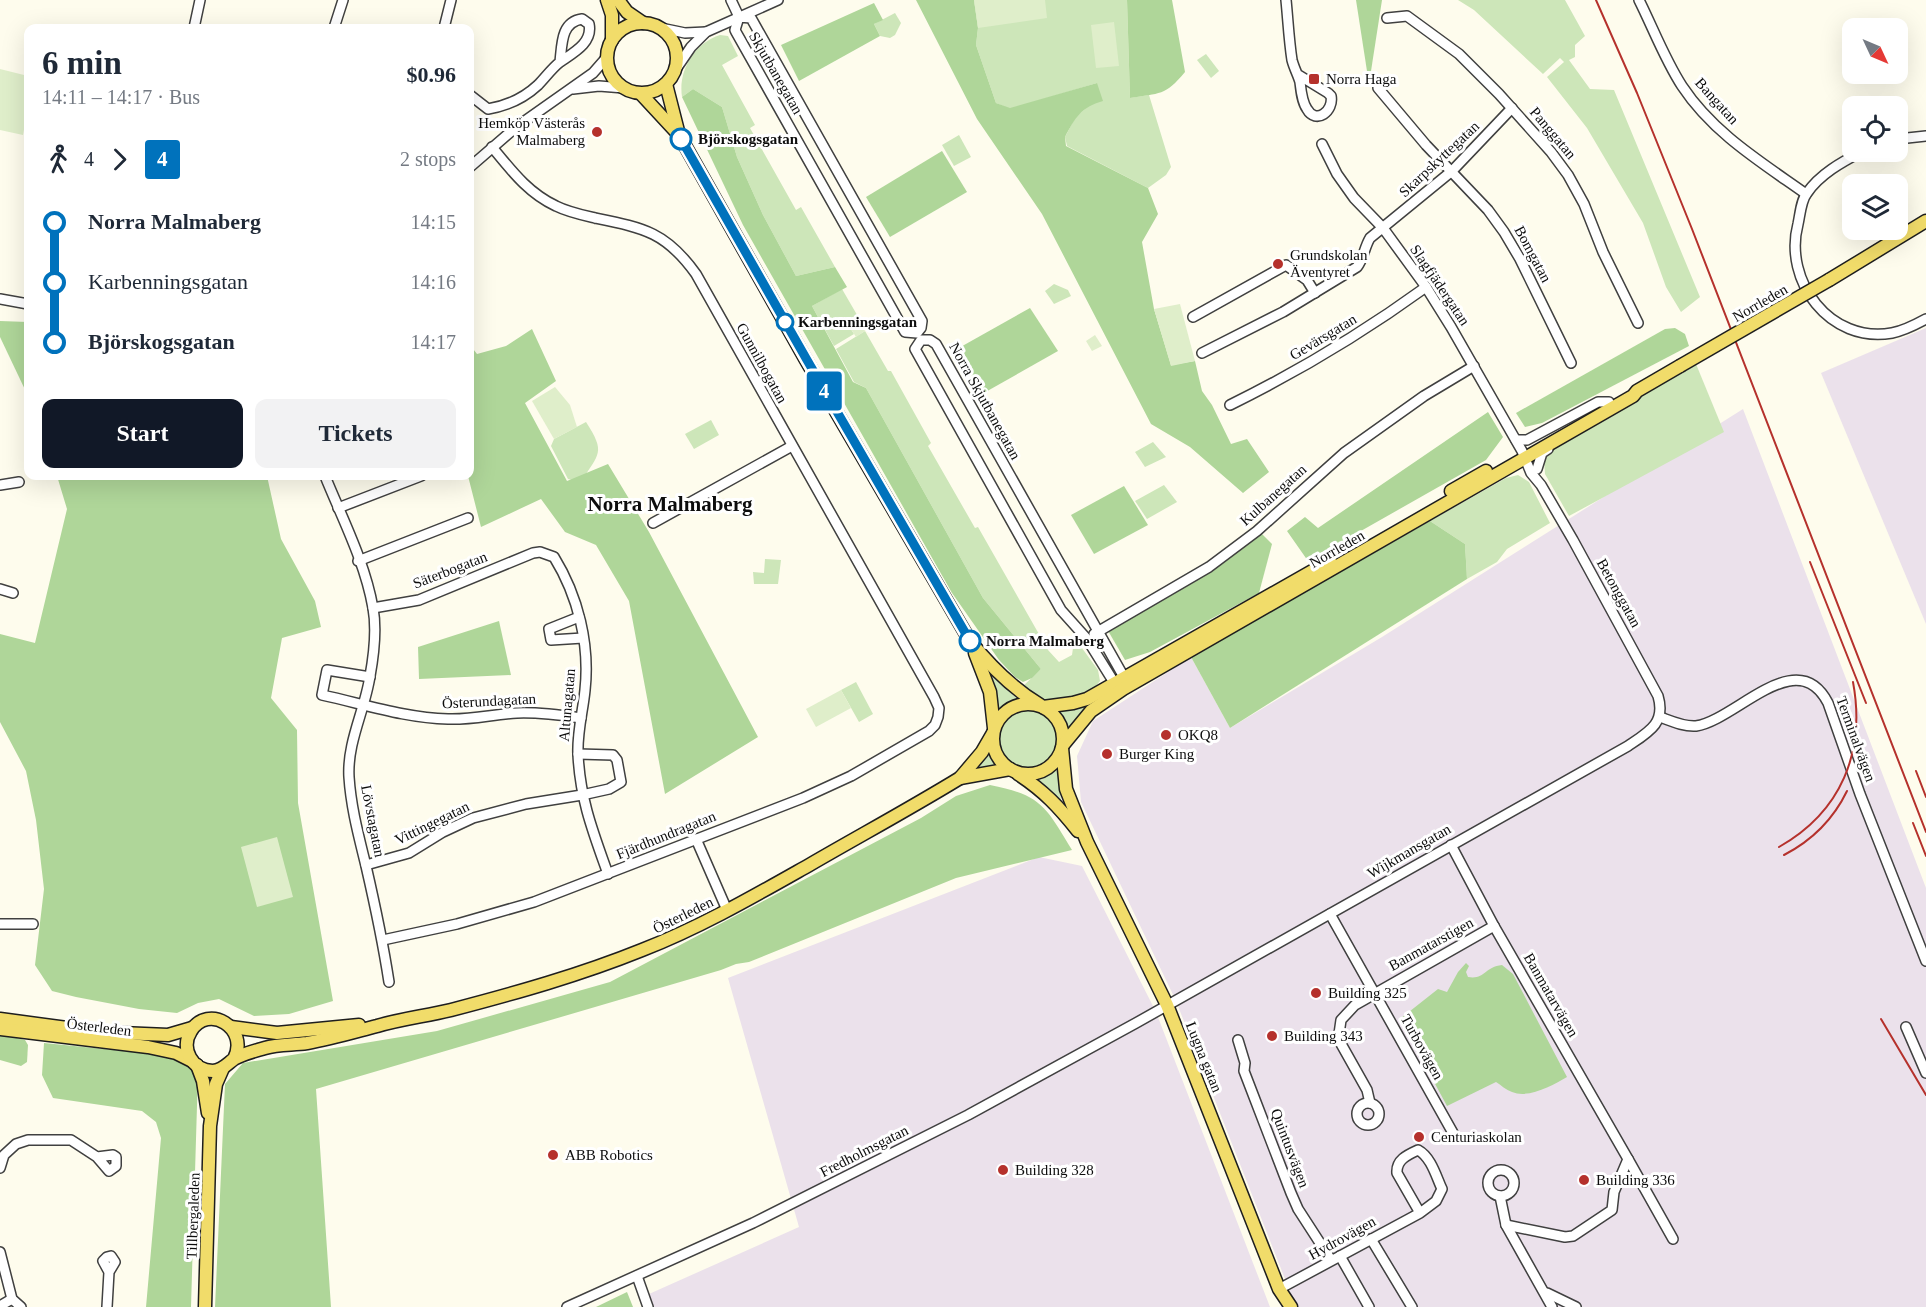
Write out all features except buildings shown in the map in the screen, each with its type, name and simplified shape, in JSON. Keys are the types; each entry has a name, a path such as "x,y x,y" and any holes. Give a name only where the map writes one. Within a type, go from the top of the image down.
{"main road":[{"path":"607,0 612,15 612,40 607,57 611,75 624,88 641,94 680,135"},
{"path":"618,0 627,12 644,23 661,28 674,42 677,50 676,69 666,84 659,90 641,94"},
{"path":"612,40 626,27 644,23"},
{"path":"666,84 680,135 970,641 988,664 1009,684 1042,706 1060,722 1064,737 1063,746 1059,757 1044,771 1024,774 1012,770 996,754 993,744 990,692 970,641"},
{"name":"Norrleden","path":"1908,233 1926,221"},
{"name":"Norrleden","path":"1908,235 1926,228"},
{"name":"Norrleden","path":"1042,706 1073,703 1121,684 1508,467 1522,451 1591,419 1633,396 1637,391 1896,240"},
{"name":"Norrleden","path":"1063,746 1091,711 1121,684 1629,390 1637,391"},
{"path":"994,731 998,719 1012,707 1031,703 1042,706"},
{"name":"Österleden","path":"234,1059 267,1047 307,1043 492,999 584,972 656,945 727,910 960,778 982,752 994,731"},
{"name":"Lugna gatan","path":"1063,746 1066,789 1087,842 1167,1005 1279,1289 1291,1307"},
{"name":"Österleden","path":"960,778 1012,770"},
{"name":"Lugna gatan","path":"1012,770 1040,788 1059,806 1087,842"},
{"name":"Österleden","path":"0,1019 98,1032 168,1035 192,1028"},
{"path":"213,1019 223,1021 231,1027 238,1044 234,1059 223,1068 212,1071 205,1070 194,1063 186,1045 192,1028 201,1021 213,1019"},
{"name":"Österleden","path":"231,1027 277,1033 396,1021"},
{"name":"Österleden","path":"0,1029 148,1047 176,1053 194,1063"},
{"name":"Tillbergaleden","path":"194,1063 203,1081 210,1126"},
{"name":"Tillbergaleden","path":"205,1307 210,1126 216,1084 223,1068"},
{"name":"Lugna gatan","path":"1279,1289 1280,1307"}],"street":[{"path":"195,24 200,0"},
{"path":"335,24 343,0"},
{"path":"445,24 452,0"},
{"path":"731,0 739,17"},
{"path":"676,69 691,47 706,32 778,0"},
{"path":"1286,0 1293,62 1305,107 1308,112 1318,117 1324,114 1330,108 1331,96 1298,74"},
{"name":"Bangatan","path":"1639,0 1681,84 1698,107 1721,131 1749,154 1806,194"},
{"name":"Panggatan","path":"1386,18 1407,16 1459,54 1535,133 1568,175 1584,204 1603,252 1638,323"},
{"name":"Skjutbanegatan","path":"739,17 751,18 823,145 922,321 917,333 905,332 874,277 735,30 739,17"},
{"path":"474,98 488,109 498,108 525,96 587,40 591,30 589,24 582,18 568,24 560,62"},
{"path":"661,28 685,33 706,32"},
{"path":"474,163 538,111 593,73 607,57"},
{"path":"571,89 598,86 624,88"},
{"path":"1378,88 1426,145 1452,171"},
{"name":"Skarpskyttegatan","path":"1202,353 1283,312 1356,267 1363,259 1370,238 1452,171 1512,108"},
{"path":"1908,138 1926,136"},
{"name":"Slagfjädergatan","path":"1322,144 1354,198 1383,228 1426,287 1522,451"},
{"path":"805,154 823,145"},
{"name":"Gunnilbogatan","path":"492,147 518,179 558,208 644,230 662,237 675,247 696,274 934,697 939,708 938,715"},
{"path":"1844,162 1832,169 1806,194 1794,237 1795,253 1803,285 1821,310 1848,328 1871,333 1891,333 1926,319"},
{"name":"Bomgatan","path":"1452,171 1488,210 1504,232 1520,259 1571,363"},
{"path":"1193,317 1286,265 1306,279 1315,293"},
{"path":"874,277 892,267"},
{"name":"Gevärsgatan","path":"1230,405 1323,356 1426,287"},
{"path":"0,299 24,303"},
{"name":"Norra Skjutbanegatan","path":"921,340 930,340 936,344 1097,632 1121,684 1087,639 1061,610 915,349 921,340"},
{"name":"Kulbanegatan","path":"1087,639 1209,567 1257,531 1352,448 1425,396 1474,366"},
{"path":"1508,467 1520,466 1534,471 1542,453 1578,431 1591,419"},
{"path":"653,523 792,446"},
{"name":"Betonggatan","path":"1522,451 1658,696 1662,707 1660,717"},
{"path":"984,472 1002,463"},
{"name":"Lövstagatan","path":"327,480 358,561 373,608 374,648 370,677 364,704 355,728 349,773 352,807 383,940 389,982"},
{"path":"338,508 411,480"},
{"path":"0,485 19,482"},
{"path":"358,561 468,518"},
{"name":"Säterbogatan","path":"373,608 419,600 537,553"},
{"name":"Altunagatan","path":"537,553 554,558 569,587 584,638 586,671 578,754 582,795 608,874"},
{"path":"0,589 13,593"},
{"path":"579,617 549,629 551,640 584,638"},
{"name":"Österundagatan","path":"370,677 327,669 322,695 401,714 451,720 526,713 581,718"},
{"name":"Terminalvägen","path":"1660,717 1690,726 1707,723 1782,682 1806,681 1820,690 1828,703 1860,794 1926,961"},
{"name":"Fjärdhundragatan","path":"383,940 457,924 534,902 803,798 851,776 929,731 935,725 938,715"},
{"name":"Wijkmansgatan","path":"1167,1005 1628,746 1649,731 1660,717"},
{"name":"Vittingegatan","path":"366,865 409,853 443,832 473,818 518,806 609,789 621,782 617,760 613,755 578,754"},
{"path":"696,839 727,910"},
{"name":"Banmatarvägen","path":"1451,845 1494,926 1673,1239"},
{"name":"Turbovägen","path":"1330,914 1453,1133"},
{"path":"0,924 33,924"},
{"name":"Banmatarstigen","path":"1370,1103 1367,1090 1340,1042 1338,1030 1341,1020 1354,1005 1494,926"},
{"name":"Fredholmsgatan","path":"567,1307 753,1223 915,1142 1167,1005"},
{"path":"1906,1027 1926,1072"},
{"name":"Quintusvägen","path":"1238,1040 1245,1063 1244,1071 1291,1193 1307,1223 1336,1258 1369,1307"},
{"path":"0,1168 4,1155 16,1144 28,1140 71,1140 97,1157"},
{"name":"Hydrovägen","path":"1279,1289 1420,1213 1436,1201 1442,1189 1434,1169 1423,1153 1418,1150 1400,1161 1397,1173 1420,1213"},
{"path":"1506,1225 1556,1236 1573,1236 1612,1210 1614,1192 1627,1160"},
{"path":"1500,1196 1506,1225 1552,1307"},
{"path":"1371,1239 1412,1307"},
{"path":"0,1252 12,1299 21,1307"},
{"path":"107,1307 109,1272"},
{"path":"637,1276 648,1307"},
{"path":"1543,1290 1549,1296 1576,1307"},
{"path":"0,1306 12,1299"}],"shaded area":[{"path":"1926,328 1926,624 1821,373"},
{"path":"1743,409 1926,888 1926,1307 1296,1307 1176,1001 1081,802 1077,756 1093,721 1191,657 1230,728 1382,637"},
{"path":"1039,857 1082,866 1156,1012 1270,1307 654,1307 649,1294 799,1227 728,978"}],"green space":[{"path":"916,0 974,0 978,28 976,45 996,103 1010,108 1097,83 1103,101 1089,106 1076,119 1065,137 1066,146 1148,188 1158,214 1142,242 1154,309 1171,365 1195,361 1202,391 1212,405 1231,444 1247,439 1269,472 1243,493 1190,447 1151,424 1042,214 977,119"},
{"path":"974,0 1127,0 1130,98 1149,95 1171,167 1166,175 1148,188 1067,146 1065,137 1075,118 1089,105 1097,83 1010,109 996,103 976,45 978,28"},
{"path":"974,0 1045,0 1047,18 978,28"},
{"path":"1127,0 1172,0 1185,72 1161,92 1130,98"},
{"path":"1356,0 1382,0 1369,84"},
{"path":"1458,0 1565,0 1585,36 1575,45 1575,57 1569,60 1590,89 1614,90 1700,297 1681,312 1666,287 1643,223 1587,128 1547,77 1564,62 1560,58 1543,74 1474,10"},
{"path":"874,3 883,20 874,24 880,36 799,81 781,45"},
{"path":"895,13 901,23 895,35 890,38 880,36 874,24"},
{"path":"1114,22 1119,66 1096,68 1091,25"},
{"path":"720,35 728,36 738,56 722,65 755,125 750,128 796,210 801,207 835,267 796,276 763,215 737,157 722,107 693,89 682,97 683,77 690,59 703,44"},
{"path":"1206,54 1219,71 1211,78 1197,60"},
{"path":"0,69 24,75 24,130 23,135 0,130"},
{"path":"693,89 722,107 737,157 763,215 796,276 835,267 847,287 812,306 853,382 866,388 983,598 1041,669 1032,678 1023,682 999,660 952,593 743,225 682,97"},
{"path":"959,135 971,157 954,166 942,145"},
{"path":"942,151 967,192 890,237 866,197"},
{"path":"1054,284 1068,290 1071,296 1054,304 1045,291"},
{"path":"842,289 860,320 849,326 854,334 834,346 812,306"},
{"path":"1180,304 1195,361 1171,366 1154,309"},
{"path":"1030,308 1058,351 982,394 957,349"},
{"path":"859,320 865,331 856,337 849,326"},
{"path":"0,321 24,322 24,388 0,337"},
{"path":"1675,328 1685,334 1689,346 1542,423 1525,427 1516,413 1665,329"},
{"path":"532,329 556,381 525,403 567,481 608,464 649,532 758,737 665,794 629,601 596,545 565,532 541,499 481,527 469,480 474,480 474,350 477,354 506,346"},
{"path":"865,331 888,371 891,371 931,443 928,446 975,528 978,527 1048,650 1059,662 1072,655 1073,648 1079,644 1098,670 1100,681 1089,692 1075,699 1051,701 1021,688 1041,669 983,598 866,388 854,382 836,349"},
{"path":"1095,335 1102,346 1092,351 1086,341"},
{"path":"1696,364 1724,432 1569,516 1545,474 1544,460 1554,448"},
{"path":"555,387 570,405 577,427 554,439 532,401"},
{"path":"1488,412 1503,437 1486,460 1308,561 1287,531 1305,517 1318,528"},
{"path":"711,420 719,435 694,449 685,434"},
{"path":"586,422 596,440 598,453 581,482 568,479 551,446 554,439"},
{"path":"1153,442 1166,457 1145,467 1135,452"},
{"path":"1518,475 1529,482 1550,523 1507,549 1497,562 1467,579 1465,544 1430,521 1506,478"},
{"path":"58,480 268,480 281,539 315,601 321,627 282,638 271,698 297,730 298,803 333,1001 289,1014 254,1016 219,999 198,1003 177,1013 139,1009 52,991 35,965 44,889 36,820 26,771 0,722 0,634 35,643 67,509"},
{"path":"1164,485 1177,502 1147,519 1135,501"},
{"path":"1124,486 1148,525 1094,554 1071,515"},
{"path":"1430,521 1465,544 1467,579 1230,728 1191,657"},
{"path":"1261,533 1272,544 1259,593 1150,652 1125,660 1107,629"},
{"path":"765,559 781,560 778,584 754,584 753,572 764,573"},
{"path":"499,621 511,675 419,679 418,647"},
{"path":"990,675 1019,700 999,711"},
{"path":"856,682 873,714 859,722 841,690"},
{"path":"841,690 851,708 816,727 806,709"},
{"path":"1109,693 1069,730 1057,711 1080,708"},
{"path":"1028,709 1050,718 1059,740 1050,762 1028,771 1006,762 997,740 1006,718"},
{"path":"989,751 1000,768 975,770"},
{"path":"1058,770 1061,801 1036,780"},
{"path":"990,785 1021,793 1041,805 1056,823 1072,850 956,878 749,962 316,1089 331,1307 215,1307 225,1084 243,1063 437,1031 610,982 921,818 956,796"},
{"path":"277,837 293,897 257,907 241,847"},
{"path":"1466,963 1469,966 1466,972 1468,977 1478,977 1491,968 1502,965 1513,974 1567,1077 1541,1090 1526,1094 1512,1092 1496,1082 1447,1106 1400,1019 1438,989 1447,992"},
{"path":"0,1034 25,1040 28,1045 27,1062 21,1066 0,1060"},
{"path":"44,1043 174,1056 198,1072 191,1307 146,1307 161,1138 156,1122 142,1111 53,1098 42,1075"},
{"path":"627,1292 633,1307 596,1307"}],"railway":[{"path":"1596,0 1637,93 1692,229 1926,832"},
{"path":"1810,562 1866,703"},
{"path":"1779,847 1801,833 1819,816 1833,798 1844,778 1852,756 1856,732 1853,682"},
{"path":"1916,771 1926,797"},
{"path":"1784,855 1820,829 1835,811 1847,791"},
{"path":"1913,823 1926,856"},
{"path":"1881,1019 1926,1095"}],"bus line":[{"name":"4","path":"681,139 970,641"}],"place":[{"name":"Norra Haga","path":"1314,79"},
{"name":"Hemköp Västerås Malmaberg","path":"597,132"},
{"name":"Björskogsgatan","path":"681,139"},
{"name":"Grundskolan Äventyret","path":"1278,264"},
{"name":"Karbenningsgatan","path":"785,322"},
{"name":"Norra Malmaberg","path":"970,641"},
{"name":"OKQ8","path":"1166,735"},
{"name":"Burger King","path":"1107,754"},
{"name":"Building 325","path":"1316,993"},
{"name":"Building 343","path":"1272,1036"},
{"name":"Centuriaskolan","path":"1419,1137"},
{"name":"ABB Robotics","path":"553,1155"},
{"name":"Building 328","path":"1003,1170"},
{"name":"Building 336","path":"1584,1180"}],"district":[{"name":"Norra Malmaberg","path":"670,504"}]}
